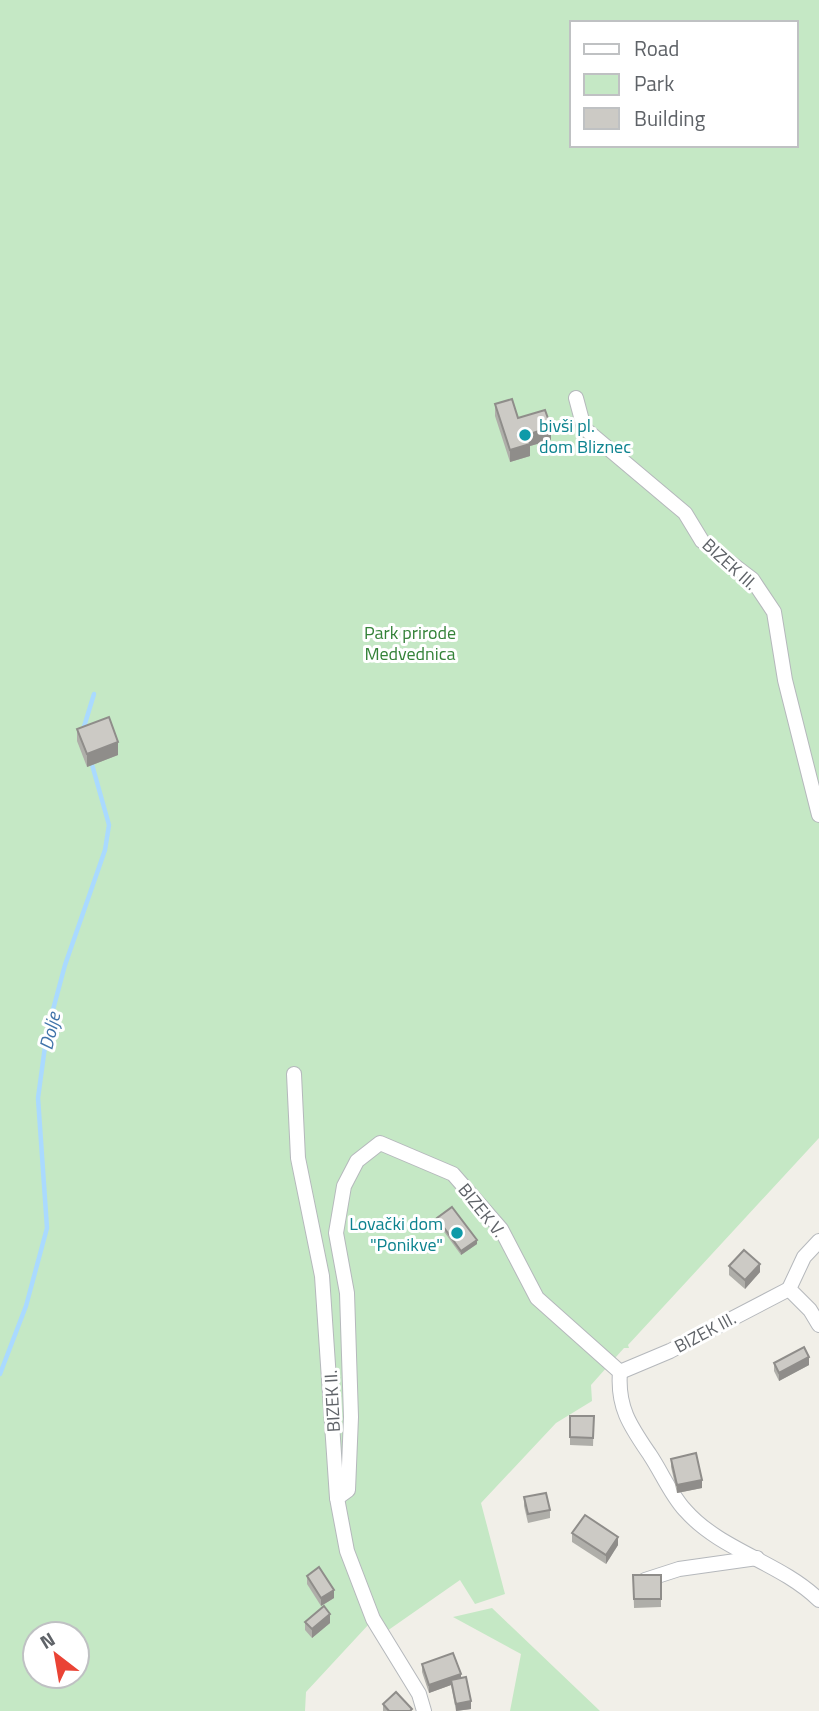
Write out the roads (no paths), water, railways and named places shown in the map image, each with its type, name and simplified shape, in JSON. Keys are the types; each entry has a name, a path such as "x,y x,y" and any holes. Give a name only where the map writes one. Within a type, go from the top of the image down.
{"street":[{"name":"BIZEK III.","path":"576,398 584,428 685,513 702,541 752,579 774,612 785,680 819,815"},
{"name":"BIZEK II.","path":"293,1073 298,1158 322,1276 337,1498 347,1551 373,1619 419,1694 424,1711"},
{"name":"BIZEK V.","path":"337,1498 348,1490 351,1417 347,1293 336,1233 344,1186 357,1161 380,1143 453,1174 500,1229 537,1298 620,1372"},
{"path":"819,1241 804,1257 789,1289 810,1310 819,1325"},
{"name":"BIZEK III.","path":"620,1372 659,1356 789,1289"},
{"path":"620,1372 623,1405 630,1428 683,1509 707,1529 791,1576 819,1600"},
{"path":"638,1582 679,1569 757,1558"}],"waterway":[{"name":"Dolje","path":"83,730 94,694"},
{"name":"Dolje","path":"0,1374 26,1306 47,1228 38,1098 47,1032 65,965 105,850 109,825 91,761"}],"place":[{"name":"bivši pl. dom Bliznec","path":"525,435"},
{"name":"Lovački dom \"Ponikve\"","path":"457,1233"}],"park label":[{"name":"Park prirode Medvednica","path":"410,642"}]}
